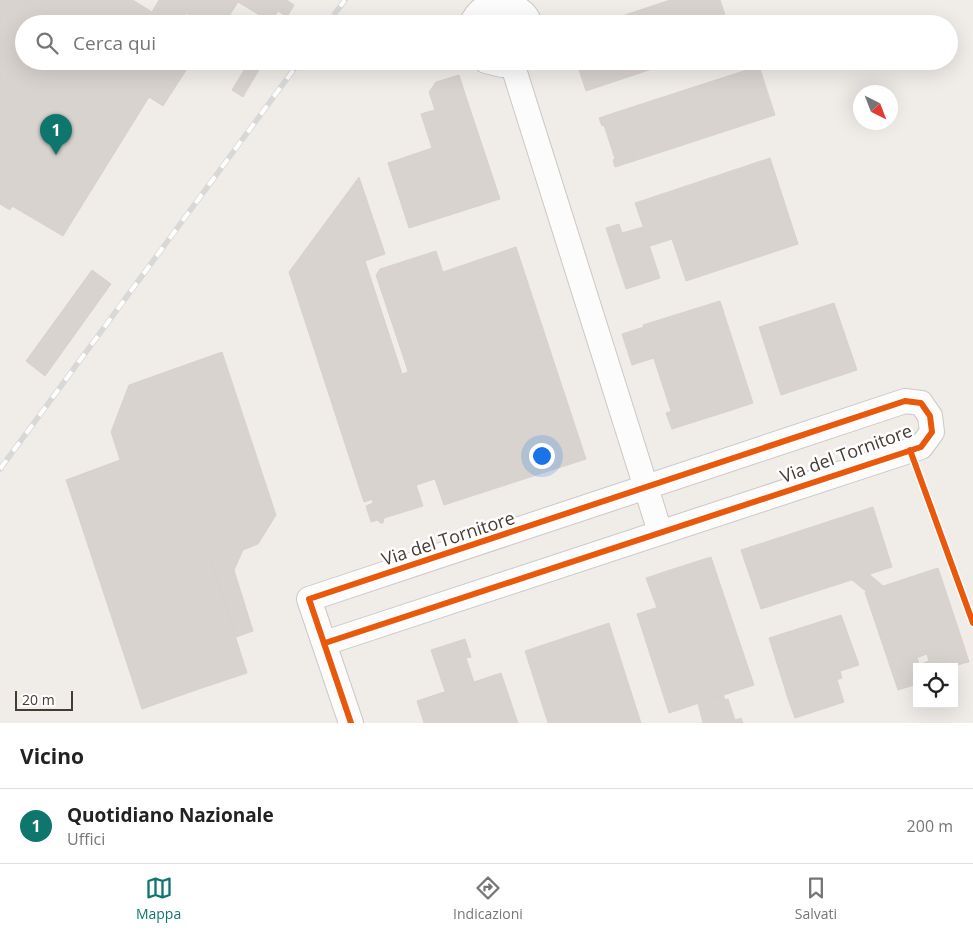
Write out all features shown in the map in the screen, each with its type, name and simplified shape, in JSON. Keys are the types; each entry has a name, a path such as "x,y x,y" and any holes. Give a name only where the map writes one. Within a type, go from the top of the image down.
{"street":[{"path":"476,15 484,8 493,4 504,3 514,6 524,15"},
{"path":"515,70 660,532"},
{"name":"Via del Tornitore","path":"905,401 921,403 930,416 932,432 920,446 660,532 325,643 309,599 905,401"},
{"path":"325,643 351,723"}],"building":[{"path":"0,0 133,0 152,12 159,0 287,0 294,5 288,15 284,15 278,11 275,15 259,15 238,2 230,15 189,15 186,13 185,15 15,15 15,70 186,70 163,106 149,97 63,236 12,206 10,210 0,204"},
{"path":"670,0 720,0 725,15 625,15"},
{"path":"244,70 259,70 243,97 232,90"},
{"path":"579,70 649,70 586,91"},
{"path":"747,70 760,70 775,115 634,161 617,112"},
{"path":"459,75 467,100 435,110 429,92 436,82"},
{"path":"467,100 500,199 409,228 388,163 432,148 421,114"},
{"path":"617,112 634,161 615,167 613,160 615,159 604,125 602,126 599,118"},
{"path":"770,158 798,244 686,281 672,239 650,246 635,203"},
{"path":"359,177 385,254 365,261 402,374 470,352 468,345 406,365 376,275 380,269 436,251 443,272 516,247 586,459 444,505 435,479 364,502 289,272"},
{"path":"619,224 622,233 643,227 660,278 626,289 606,228"},
{"path":"92,270 111,284 45,376 26,361"},
{"path":"720,301 753,403 732,410 726,393 671,411 643,325"},
{"path":"834,303 857,370 781,395 759,327"},
{"path":"644,327 654,358 632,365 622,334"},
{"path":"468,345 470,352 408,372 406,365"},
{"path":"222,352 276,515 258,544 243,550 234,570 253,631 236,637 211,561 228,555 180,406 111,432 129,385"},
{"path":"726,393 732,410 672,429 666,413"},
{"path":"180,406 228,555 211,561 247,673 196,690 111,432"},
{"path":"120,460 130,490 76,509 66,480"},
{"path":"416,485 423,506 384,518 383,523 380,523 378,520 371,522 366,506 373,503 372,499"},
{"path":"130,490 196,690 142,709 76,509"},
{"path":"873,507 892,567 761,609 741,550"},
{"path":"711,557 721,587 702,593 700,585 678,592 670,570"},
{"path":"938,568 963,643 957,645 964,663 958,665 958,663 924,663 929,661 927,654 908,661 913,676 913,685 898,690 865,592"},
{"path":"670,570 678,592 700,585 702,593 657,608 646,578"},
{"path":"869,574 883,586 867,592 852,580"},
{"path":"721,587 754,685 669,713 637,614"},
{"path":"841,615 859,665 785,689 769,638"},
{"path":"609,623 641,723 548,723 525,651"},
{"path":"465,639 471,657 466,658 474,682 445,691 431,650"},
{"path":"963,643 969,662 964,663 957,645"},
{"path":"917,658 919,663 913,663 913,676 908,661"},
{"path":"840,671 842,678 821,685 819,678"},
{"path":"501,673 518,723 424,723 417,701"},
{"path":"819,678 821,685 803,691 800,684"},
{"path":"837,680 844,702 795,718 787,696"},
{"path":"800,684 803,691 787,696 785,689"},
{"path":"723,694 725,700 728,699 735,720 741,718 743,723 703,723 698,703"}],"railway":[{"path":"334,15 345,0"},
{"path":"0,469 293,70"}],"cycle path":[{"path":"325,643 921,447 932,432 930,416 921,403 905,401 309,599 351,723"},
{"path":"910,450 973,623"}],"place":[{"name":"Quotidiano Nazionale","path":"56,155"}]}
